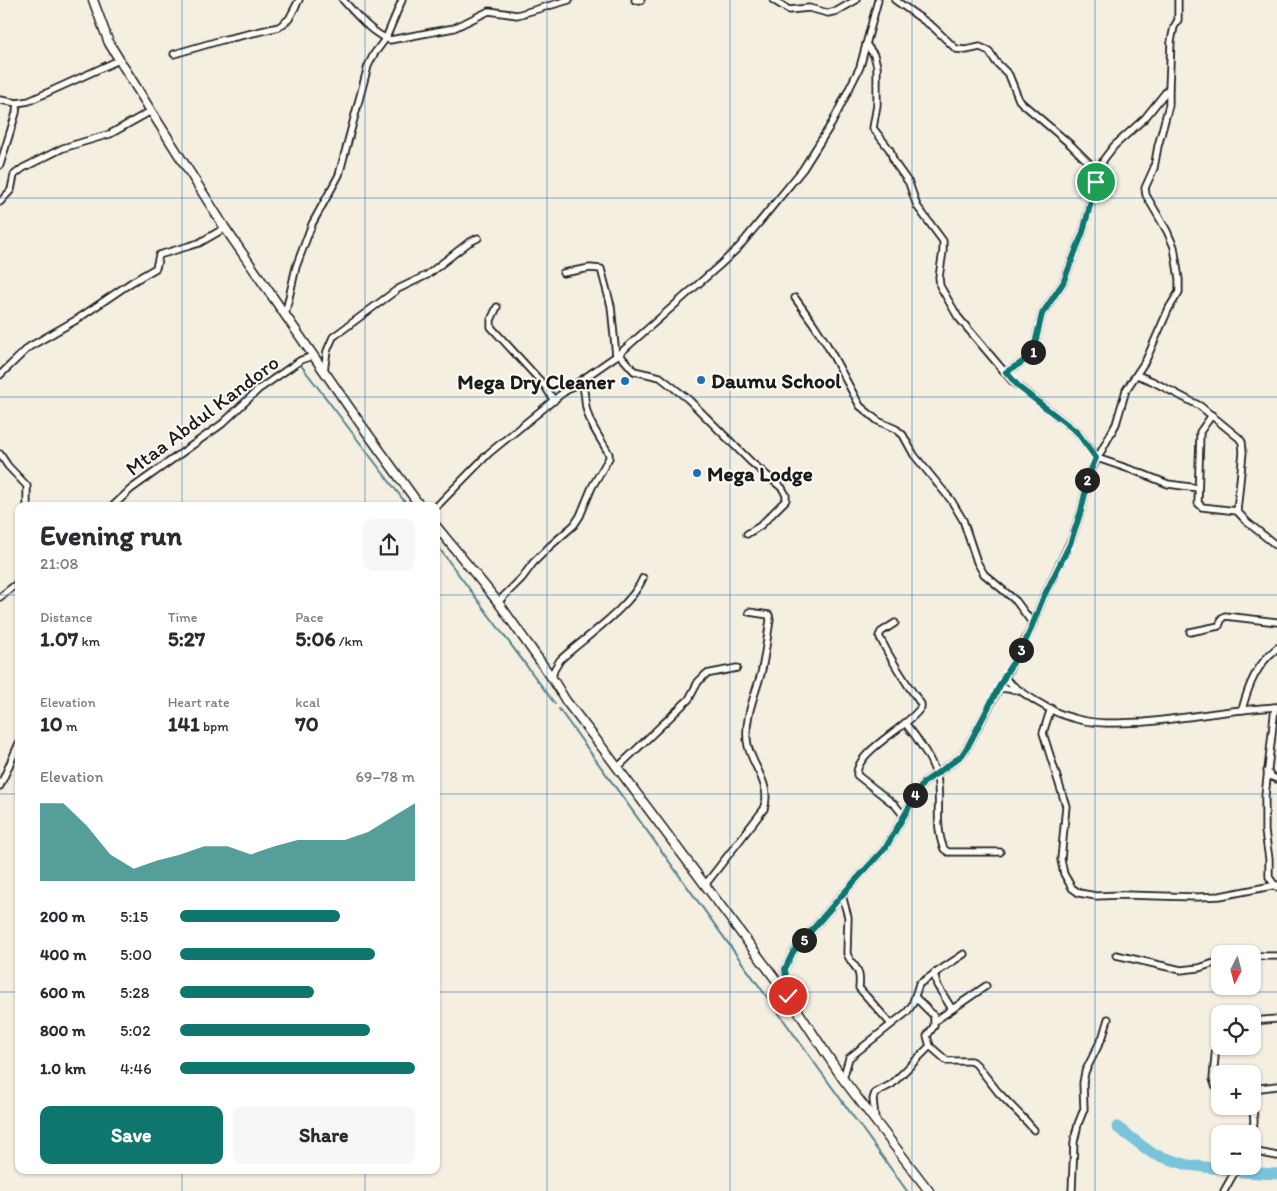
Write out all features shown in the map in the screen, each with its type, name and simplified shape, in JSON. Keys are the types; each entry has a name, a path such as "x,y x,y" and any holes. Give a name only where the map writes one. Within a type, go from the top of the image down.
{"main road":[{"path":"93,0 109,43 225,228 417,502"},
{"path":"440,531 498,602 566,701 788,996 843,1079 875,1118 887,1138 929,1191"}],"street":[{"path":"174,54 279,27 289,19 299,0"},
{"path":"343,0 356,14 390,40 454,28 489,11 517,15 569,0"},
{"path":"286,315 296,267 312,224 339,175 368,66 386,38 402,0"},
{"path":"635,0 641,0"},
{"path":"774,0 790,10 810,8 828,13 837,11 856,0"},
{"path":"440,503 489,453 580,381 618,355 739,247 803,169 832,124 860,67 878,0"},
{"path":"895,0 933,27 956,49 966,50 980,47 989,50 996,62 1009,75 1019,100 1091,165 1096,182"},
{"path":"788,996 785,969 793,952 886,847 923,783 962,755 1021,651 1043,598 1072,538 1081,511 1090,472 1096,458 1116,424 1126,390 1146,360 1169,308 1177,296 1180,285 1174,247 1167,230 1151,206 1145,190 1156,160 1169,105 1171,41 1174,27 1178,20 1178,0"},
{"path":"866,44 876,60 877,66 877,105 873,128 890,150 894,162 909,183 917,206 943,241 944,251 939,282 958,317 1020,388 1077,432 1096,458 1168,484 1198,488"},
{"path":"0,100 17,103 29,101 120,60"},
{"path":"1006,372 1021,363 1033,352 1042,314 1063,283 1083,232 1104,159 1114,146 1145,118 1169,88"},
{"path":"0,165 16,114 17,103"},
{"path":"0,202 11,190 14,175 23,168 63,148 110,134 151,112"},
{"path":"0,375 29,347 76,320 156,268 159,255 199,243 225,228"},
{"path":"324,371 329,343 333,337 398,289 427,275 468,242 478,238"},
{"path":"563,272 590,268 601,269 611,306 618,355 634,371 660,377 688,399 745,456 782,488 786,500 760,526 747,534"},
{"path":"795,298 826,343 860,406 878,422 896,429 903,435 914,455 951,500 963,520 977,562 984,574 1016,601 1033,624"},
{"path":"497,307 491,320 491,327 545,386 554,401"},
{"name":"Mtaa Abdul Kandoro","path":"118,502 131,489 222,424 259,390 300,360 313,356"},
{"path":"1137,375 1200,406 1242,442 1243,465 1237,511"},
{"path":"498,602 522,578 549,546 574,525 580,516 592,487 609,458 609,454 586,408 585,390 580,381"},
{"path":"1212,415 1200,432 1199,506 1237,511 1247,522 1277,546"},
{"path":"0,454 8,466 28,486 28,502"},
{"path":"552,678 560,660 625,603 643,578"},
{"path":"0,597 15,585"},
{"path":"704,885 766,803 762,777 748,748 747,736 751,704 761,672 770,620 769,615 750,612"},
{"path":"1190,632 1219,626 1222,618 1226,616 1277,622"},
{"path":"894,624 880,632 879,636 888,655 921,704 921,707 866,756 857,775 895,805 904,816"},
{"path":"1242,710 1251,680 1271,653 1277,648"},
{"path":"618,768 689,699 698,682 706,674 737,668"},
{"path":"1004,678 1017,690 1051,708 1072,718 1095,722 1120,723 1172,720 1276,707 1265,796 1265,831 1269,859 1269,876 1276,887 1220,896 1197,897 1096,896 1079,893 1072,888 1064,874 1061,860 1066,806 1043,733 1051,708"},
{"path":"1000,688 1017,690"},
{"path":"905,723 936,773 938,784 938,831 944,849 948,852 1000,852"},
{"path":"0,786 15,752"},
{"path":"1267,771 1272,777 1277,778"},
{"path":"842,895 848,917 848,958 855,965 860,976 859,988 891,1024"},
{"path":"843,1079 849,1058 907,1012 912,1005 919,984 964,954"},
{"path":"1116,955 1181,970 1199,968 1211,964"},
{"path":"1261,956 1277,956"},
{"path":"934,973 937,985 952,1008"},
{"path":"986,986 935,1021 927,1036 930,1046 947,1061 971,1061 976,1064 998,1092 1034,1130"},
{"path":"915,997 934,1016 935,1021"},
{"path":"1072,1191 1074,1142 1084,1109 1083,1083 1085,1072 1103,1036 1108,1019"},
{"path":"1261,1020 1277,1019"},
{"path":"875,1118 873,1099 875,1093 892,1084 930,1046"},
{"path":"1261,1088 1277,1086"},
{"path":"1261,1153 1277,1156"},
{"path":"1224,1191 1233,1175"}],"waterway":[{"path":"300,364 405,502"},
{"path":"440,549 555,704"},
{"path":"559,709 907,1191"},
{"path":"1117,1127 1153,1154 1188,1165 1211,1168"},
{"path":"1261,1173 1277,1174"}],"place":[{"name":"Daumu School","path":"701,380"},
{"name":"Mega Dry Cleaner","path":"625,381"},
{"name":"Mega Lodge","path":"697,473"}],"route":[{"path":"788,996 785,969 793,952 886,847 923,783 962,755 968,746 1008,670 1021,651 1043,598 1072,538 1081,511 1090,472 1096,458 1077,432 1064,420 1020,388 1006,372 1021,363 1033,352 1042,314 1063,283 1083,232 1096,182"}]}
